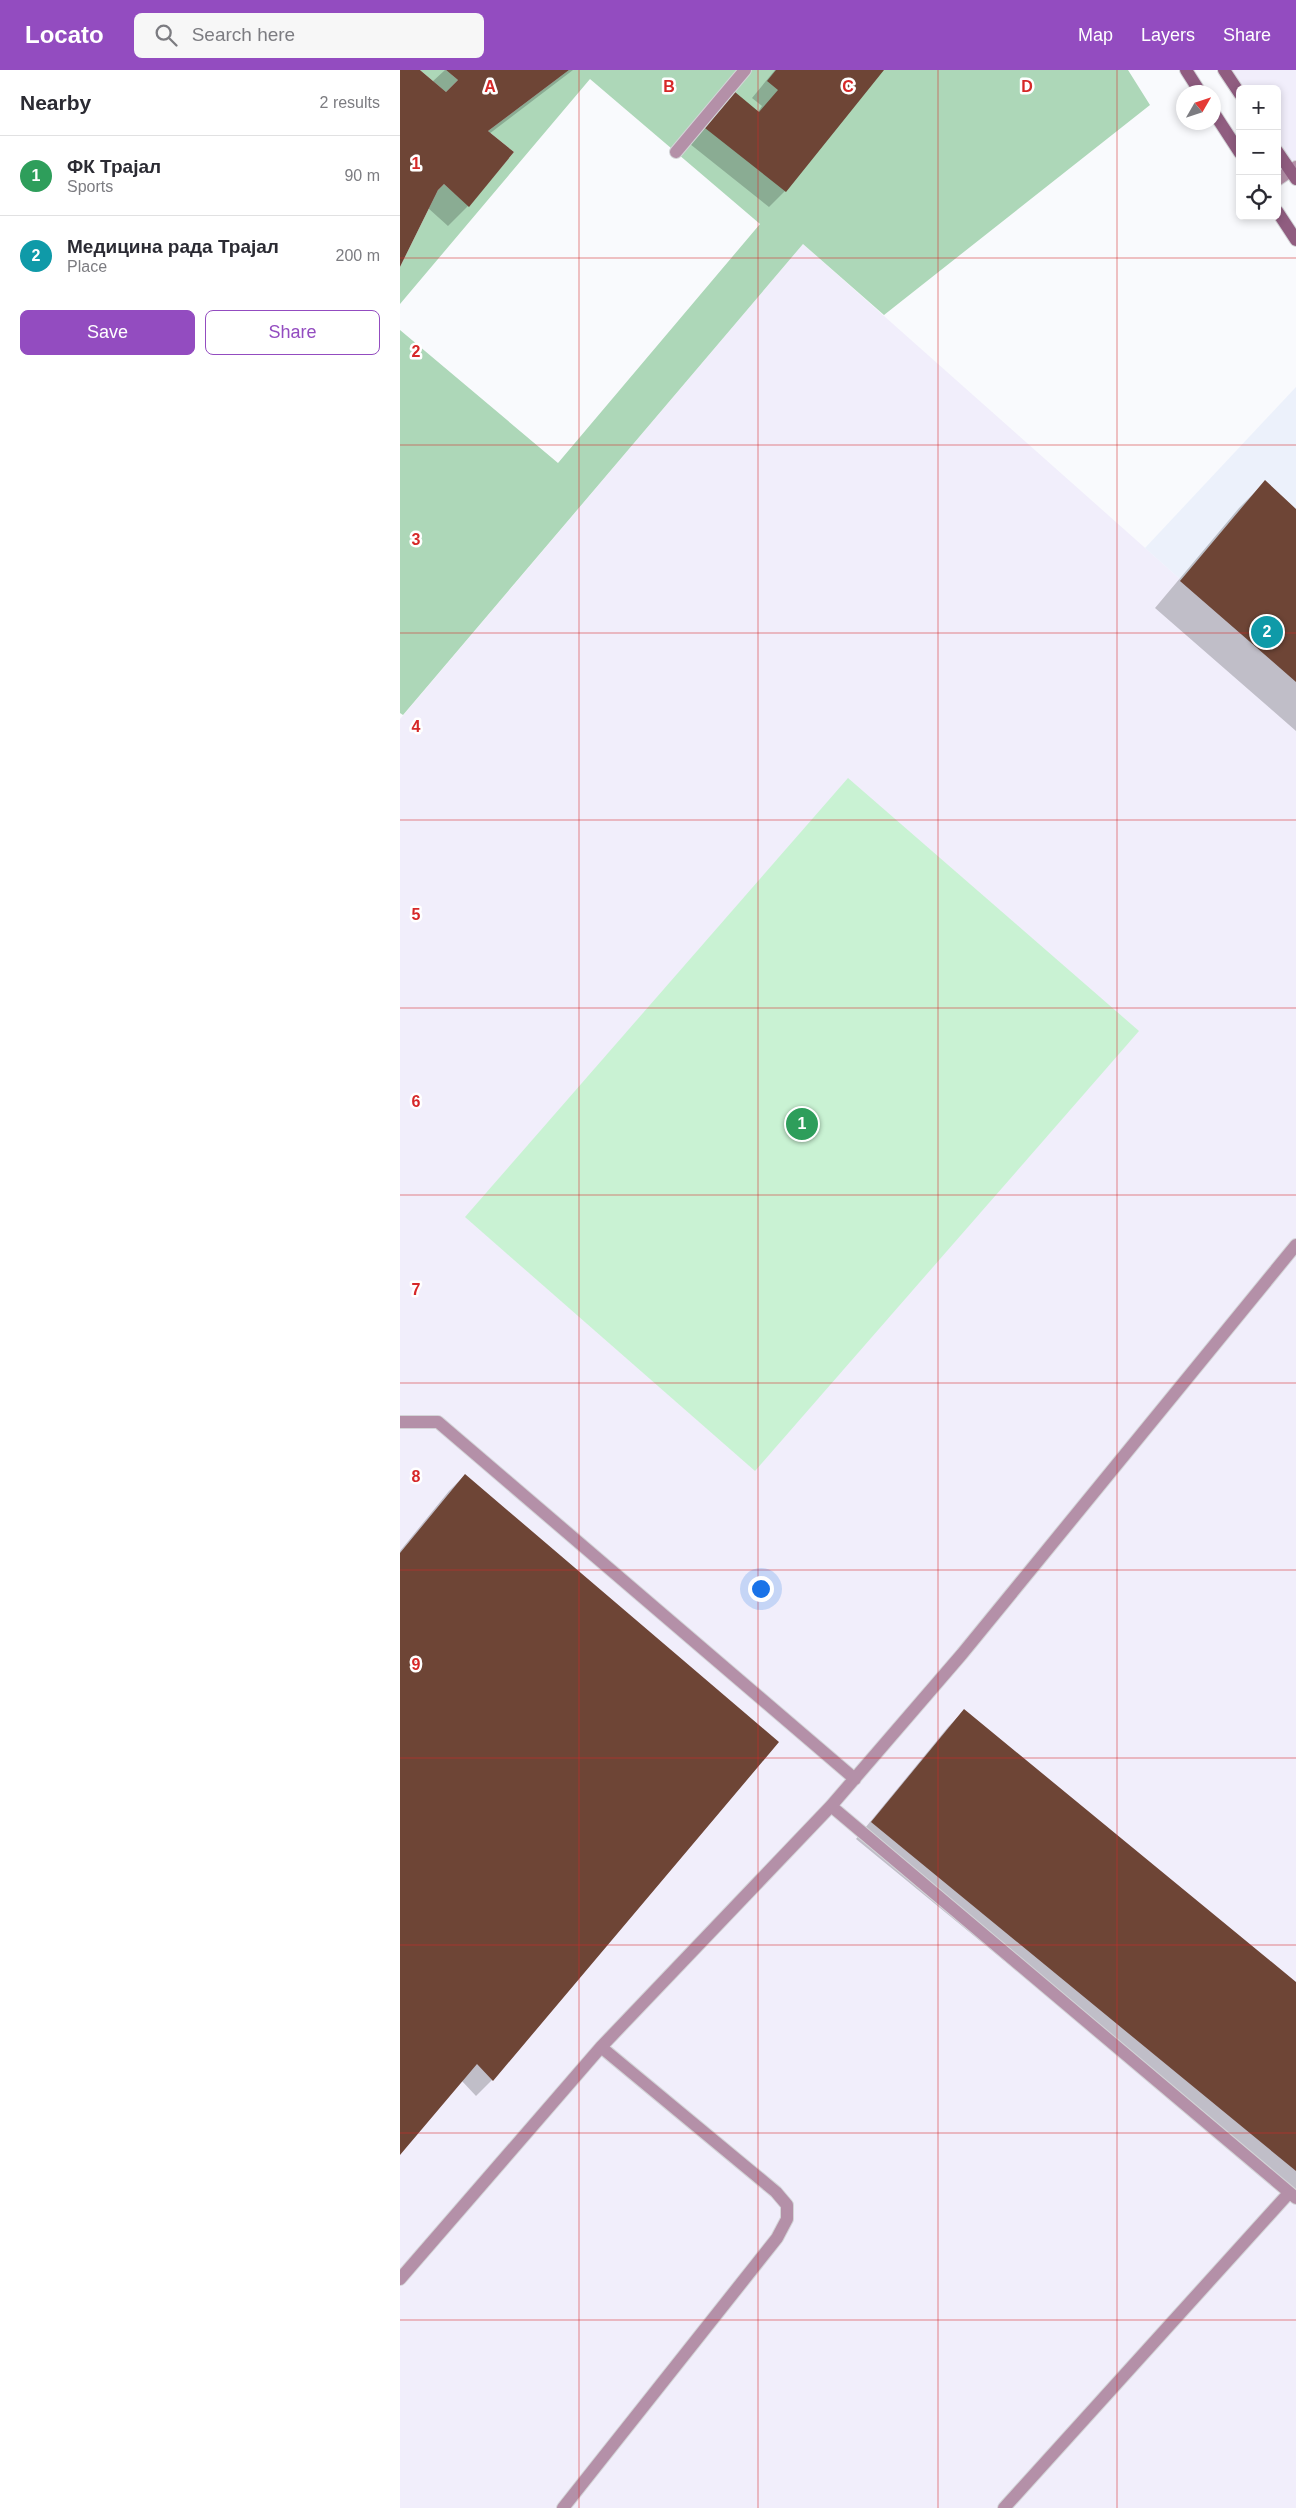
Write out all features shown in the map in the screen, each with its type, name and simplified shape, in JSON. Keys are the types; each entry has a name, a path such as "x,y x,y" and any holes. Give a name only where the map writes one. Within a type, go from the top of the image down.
{"main road":[{"path":"1186,70 1196,85"},
{"path":"1224,70 1236,88"},
{"path":"1221,124 1236,147"},
{"path":"1281,156 1294,172"},
{"path":"1281,217 1296,240"}],"lane":[{"path":"676,152 745,70"},
{"path":"1281,178 1294,172"},
{"path":"400,2279 601,2048 855,1779 962,1654 1296,1245"},
{"path":"400,1422 438,1422 855,1779"},
{"path":"831,1806 1293,2195 1004,2508"},
{"path":"563,2508 745,2281 777,2238 787,2219 787,2205 776,2192 601,2048"}],"shaded area":[{"path":"1224,70 1296,70 1296,182 1281,159 1281,85 1237,85"},
{"path":"803,244 1296,682 1296,2508 400,2508 400,719"},
{"path":"1296,387 1296,682 1145,548"}],"green space":[{"path":"420,70 446,70 458,80 446,92"},
{"path":"569,70 1128,70 1150,105 884,315 803,244 403,715 400,713 400,330 558,463 760,224 590,79 400,304 400,267 438,190 444,184 469,206 514,152 488,131"},
{"path":"848,778 1139,1031 755,1471 465,1217"}],"building":[{"path":"400,70 420,70 446,92 458,80 446,70 569,70 488,131 514,152 469,207 444,184 438,190 400,267"},
{"path":"776,70 884,70 786,192 705,128 735,92 759,112 778,90 767,81"},
{"path":"1265,480 1296,509 1296,682 1180,581"},
{"path":"465,1474 779,1742 493,2081 477,2064 400,2155 400,1553"},
{"path":"964,1709 1296,1982 1296,2171 871,1822"}],"place":[{"name":"Медицина рада Трајал","path":"1267,632"},
{"name":"ФК Трајал","path":"802,1124"}]}
